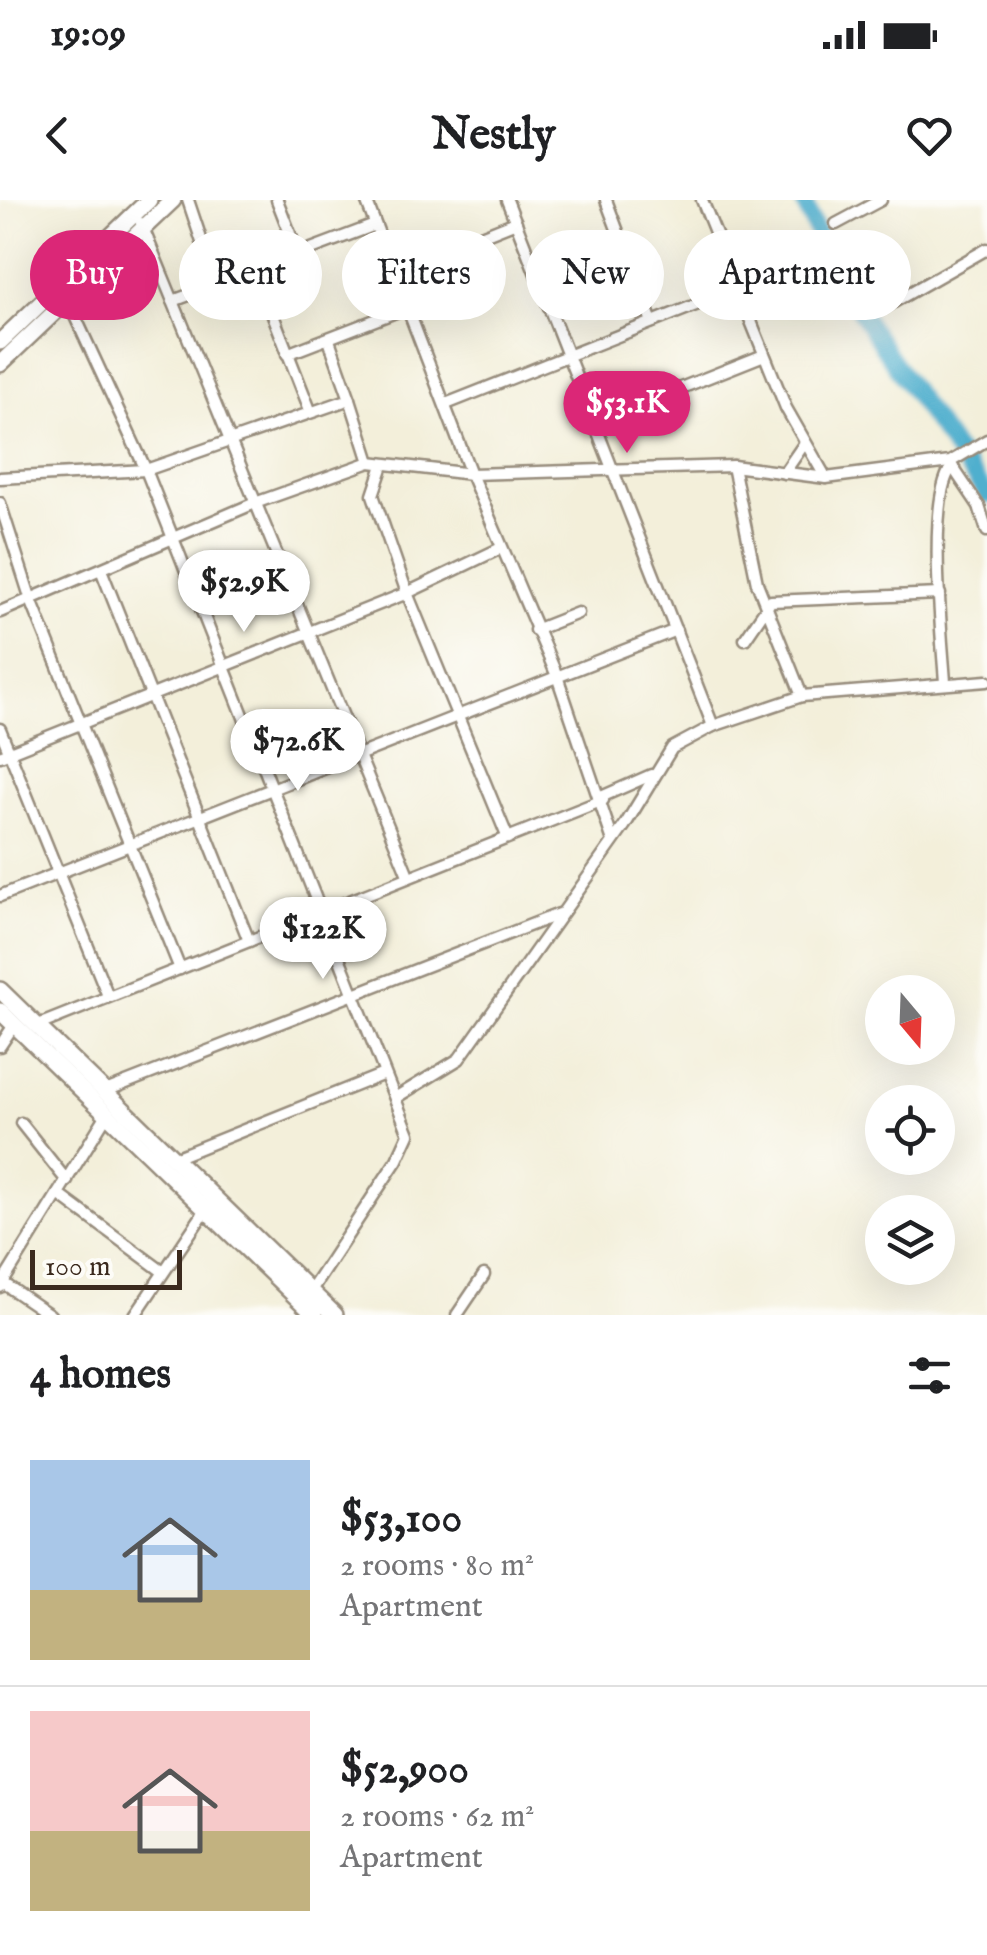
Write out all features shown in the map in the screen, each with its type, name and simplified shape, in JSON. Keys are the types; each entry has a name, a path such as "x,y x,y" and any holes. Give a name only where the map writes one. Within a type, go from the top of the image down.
{"main road":[{"path":"130,230 150,200"},
{"path":"0,342 139,220 173,200"},
{"path":"0,364 45,320"},
{"path":"0,990 172,1159 306,1306"},
{"path":"0,1011 306,1306 334,1315"}],"street":[{"path":"188,200 198,230"},
{"path":"277,200 289,230"},
{"path":"366,200 377,230"},
{"path":"507,200 713,726"},
{"path":"606,200 652,322"},
{"path":"702,200 713,230"},
{"path":"836,224 881,200"},
{"path":"139,220 408,874"},
{"path":"496,230 516,222"},
{"path":"322,245 375,225"},
{"path":"911,292 987,249"},
{"path":"173,301 179,299"},
{"path":"446,404 684,309"},
{"path":"77,320 146,470 409,1134 405,1147 306,1306"},
{"path":"274,320 310,410"},
{"path":"287,354 377,320"},
{"path":"411,320 501,548 558,676 602,798 612,838"},
{"path":"749,320 804,444 826,478"},
{"path":"329,340 370,462"},
{"path":"594,423 764,355"},
{"path":"0,478 146,470 350,399"},
{"path":"945,682 940,594 941,488 953,463 987,440"},
{"path":"784,473 804,444"},
{"path":"0,612 102,572 255,503 370,462 471,474 733,466 826,478 953,463"},
{"path":"953,463 987,531"},
{"path":"383,465 373,494 407,592 507,836"},
{"path":"733,466 764,604 802,696"},
{"path":"0,502 31,600 180,969"},
{"path":"5,754 407,592 501,548"},
{"path":"102,572 249,941"},
{"path":"745,639 764,604 782,598 940,594"},
{"path":"535,630 578,614"},
{"path":"0,896 676,630"},
{"path":"395,1098 459,1060 612,838 625,825 652,775 672,748 713,726 802,696 987,681"},
{"path":"0,728 5,754 108,996"},
{"path":"36,1026 652,775"},
{"path":"104,1092 354,991 560,914"},
{"path":"0,1046 14,1025"},
{"path":"172,1159 384,1074"},
{"path":"50,1315 1,1285 106,1116"},
{"path":"21,1123 67,1181"},
{"path":"58,1194 162,1271"},
{"path":"135,1315 205,1210"},
{"path":"457,1315 484,1275"}],"waterway":[{"path":"803,200 863,316 987,495"}]}
